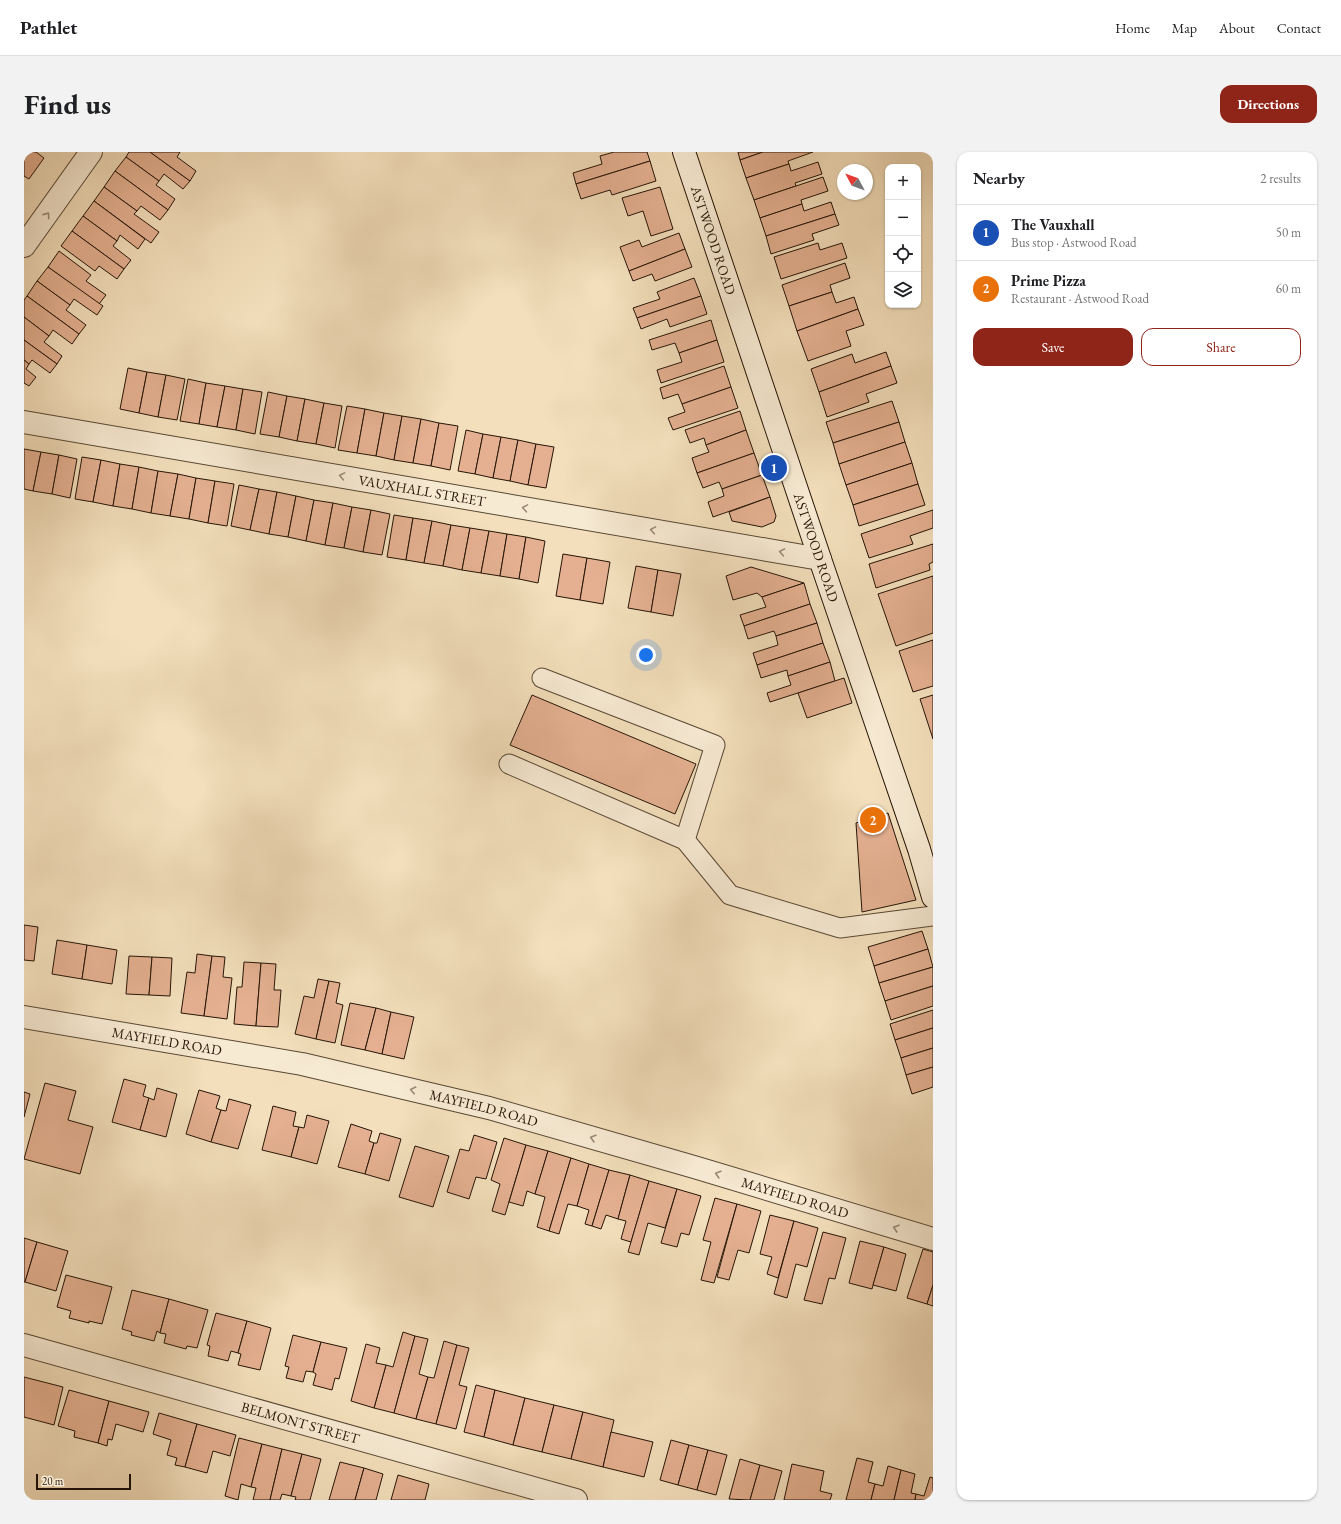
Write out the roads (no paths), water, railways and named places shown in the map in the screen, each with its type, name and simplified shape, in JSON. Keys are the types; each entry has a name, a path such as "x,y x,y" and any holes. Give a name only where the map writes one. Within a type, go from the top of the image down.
{"street":[{"path":"24,246 91,152"},
{"name":"ASTWOOD ROAD","path":"684,152 919,849 933,897"},
{"name":"VAUXHALL STREET","path":"24,422 820,559"},
{"name":"MAYFIELD ROAD","path":"24,1017 302,1064 489,1108 694,1167 933,1239"},
{"name":"BELMONT STREET","path":"24,1345 576,1500"}],"lane":[{"path":"542,678 715,745 685,840"},
{"path":"509,764 685,840 730,895 840,928 933,916"}],"place":[{"name":"The Vauxhall","path":"774,468"},
{"name":"Prime Pizza","path":"873,820"}]}
